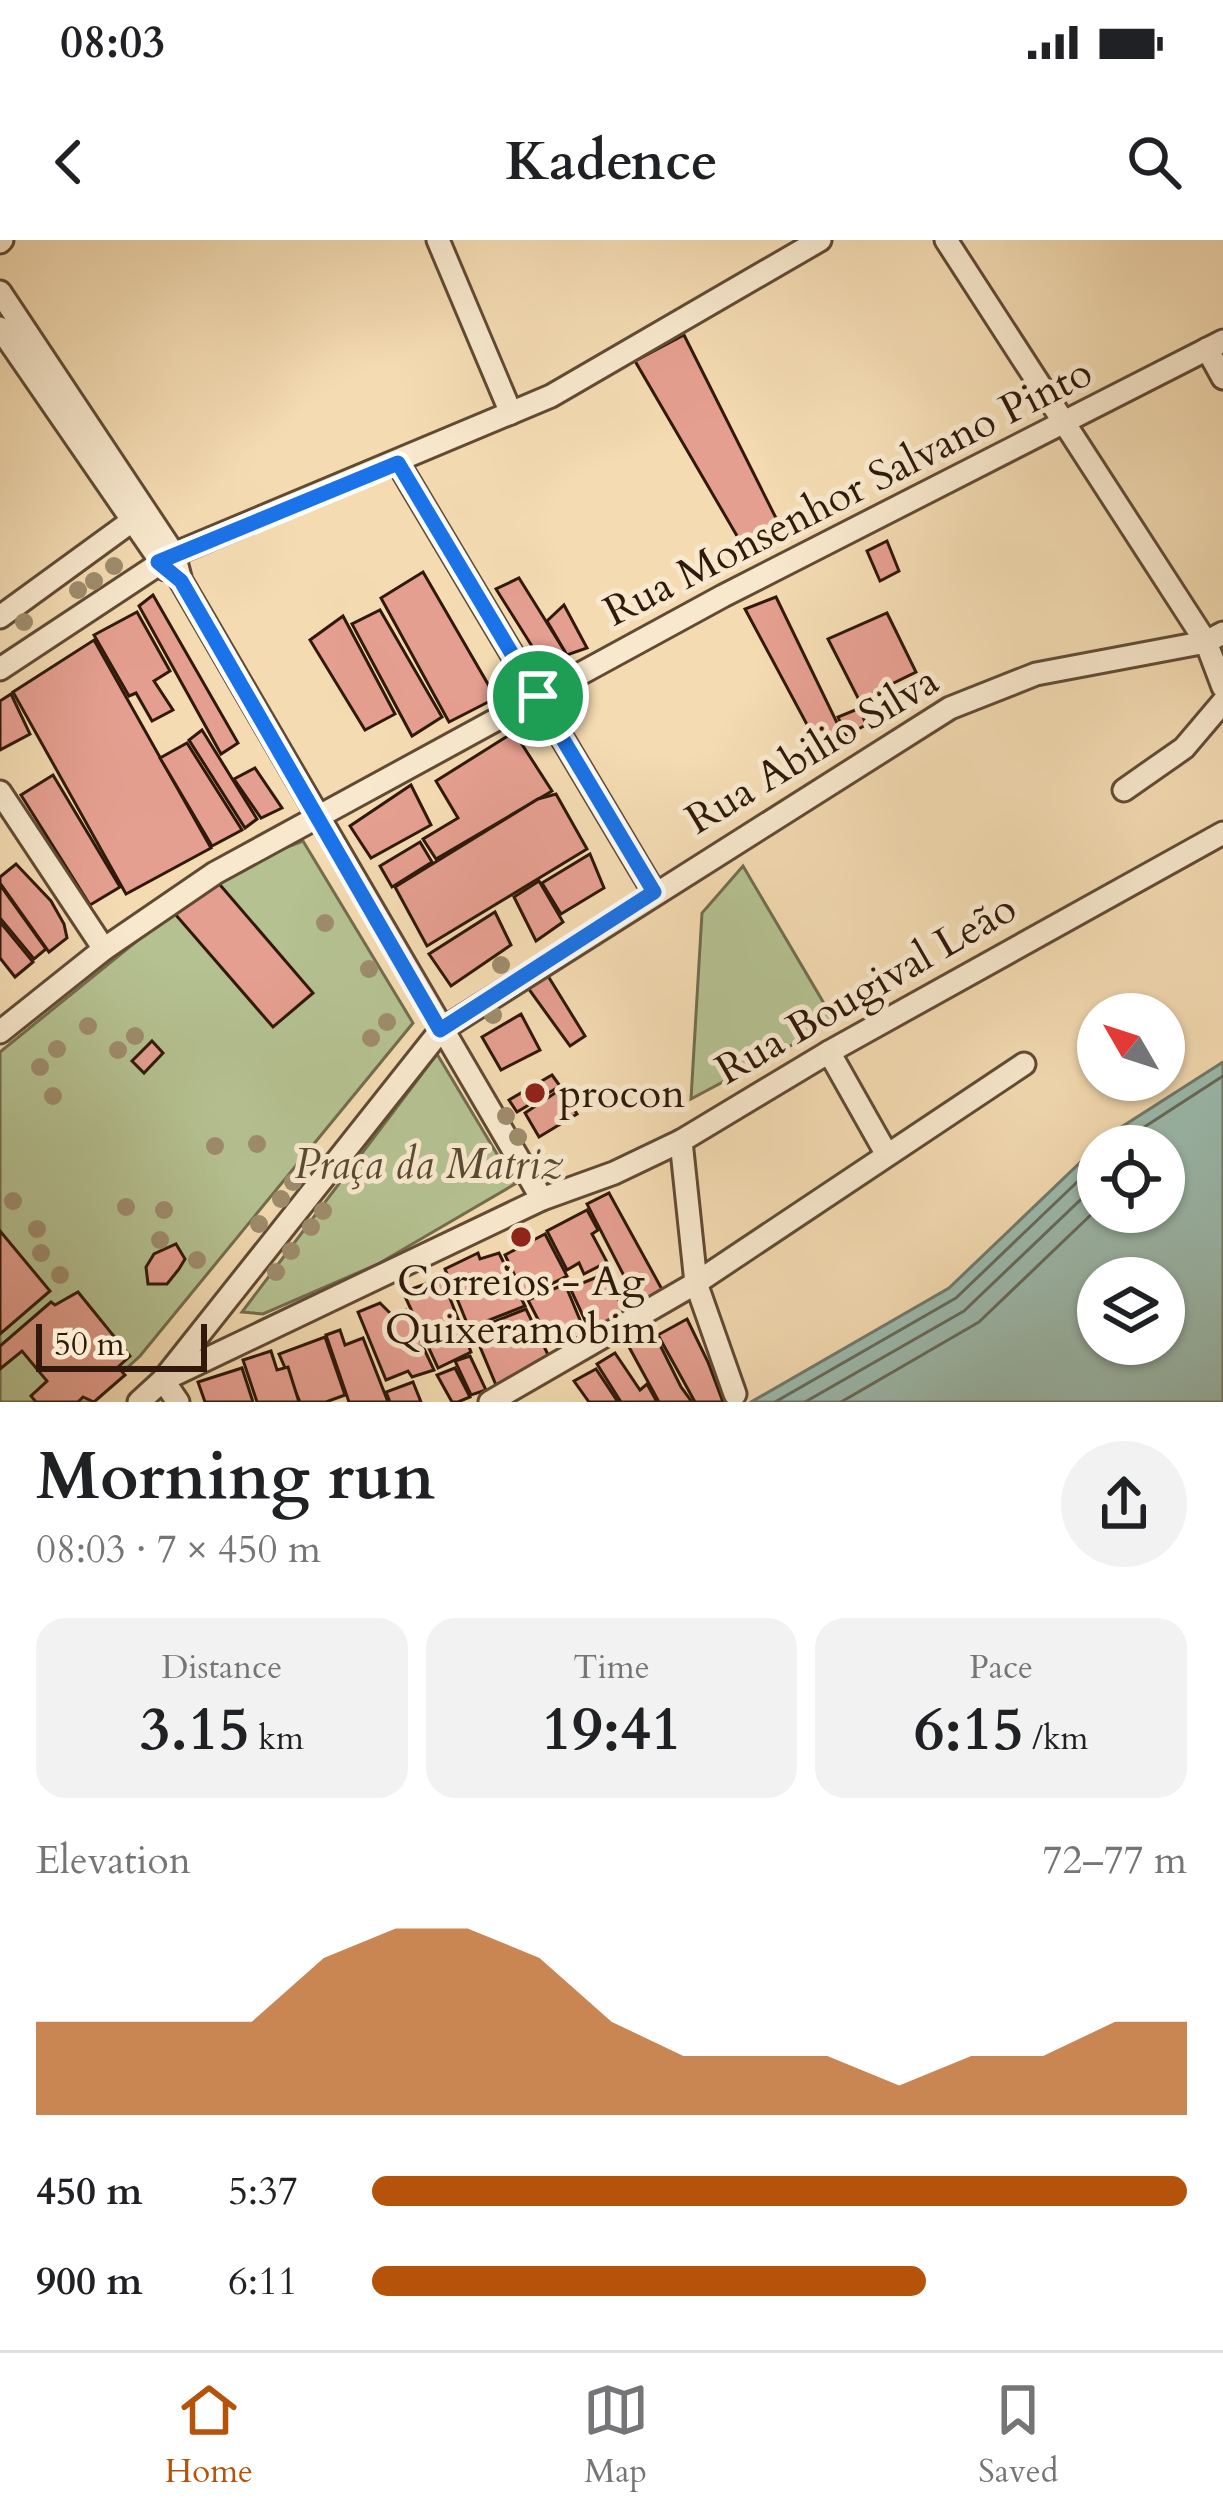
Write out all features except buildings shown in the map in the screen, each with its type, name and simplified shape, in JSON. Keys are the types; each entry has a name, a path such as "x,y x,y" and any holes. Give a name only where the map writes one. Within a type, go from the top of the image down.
{"street":[{"path":"438,240 511,413"},
{"path":"0,669 166,558 551,395 820,240"},
{"path":"946,240 1064,426 1215,637 1223,687"},
{"path":"0,292 138,517"},
{"path":"0,328 181,581 542,1199"},
{"path":"1215,345 1223,378"},
{"name":"Rua Monsenhor Salvano Pinto","path":"0,1032 104,949 214,873 723,596 1215,345"},
{"path":"398,463 654,892"},
{"path":"0,617 138,517"},
{"name":"Rua Abilio Silva","path":"163,1380 440,1030 654,892 983,692 1036,674 1215,637"},
{"path":"1124,790 1184,748 1223,703"},
{"path":"0,792 104,949"},
{"name":"Rua Bougival Leão","path":"163,1380 542,1199 614,1173 681,1141 829,1052 1223,833"},
{"path":"829,1052 886,1153"},
{"path":"490,1402 696,1283 1024,1064"},
{"path":"681,1141 696,1283 735,1394"},
{"path":"139,1402 163,1380 178,1402"}],"green space":[{"path":"303,841 413,1023 140,1356 90,1402 0,1402 0,1052 222,872"},
{"path":"743,866 835,1022 691,1099 702,913"},
{"name":"Praça da Matriz","path":"437,1054 515,1184 378,1264 263,1314 242,1312"}],"water":[{"path":"1223,1062 1223,1402 751,1402 949,1288 1077,1166 1077,1233 1185,1233 1185,1125 1125,1125 1162,1101 1185,1101 1185,1086"}],"place":[{"name":"procon","path":"535,1093"},
{"name":"Correios - Ag Quixeramobim","path":"521,1237"}],"route":[{"path":"398,463 538,696 654,892 440,1030 181,581 158,562 398,463"}]}
